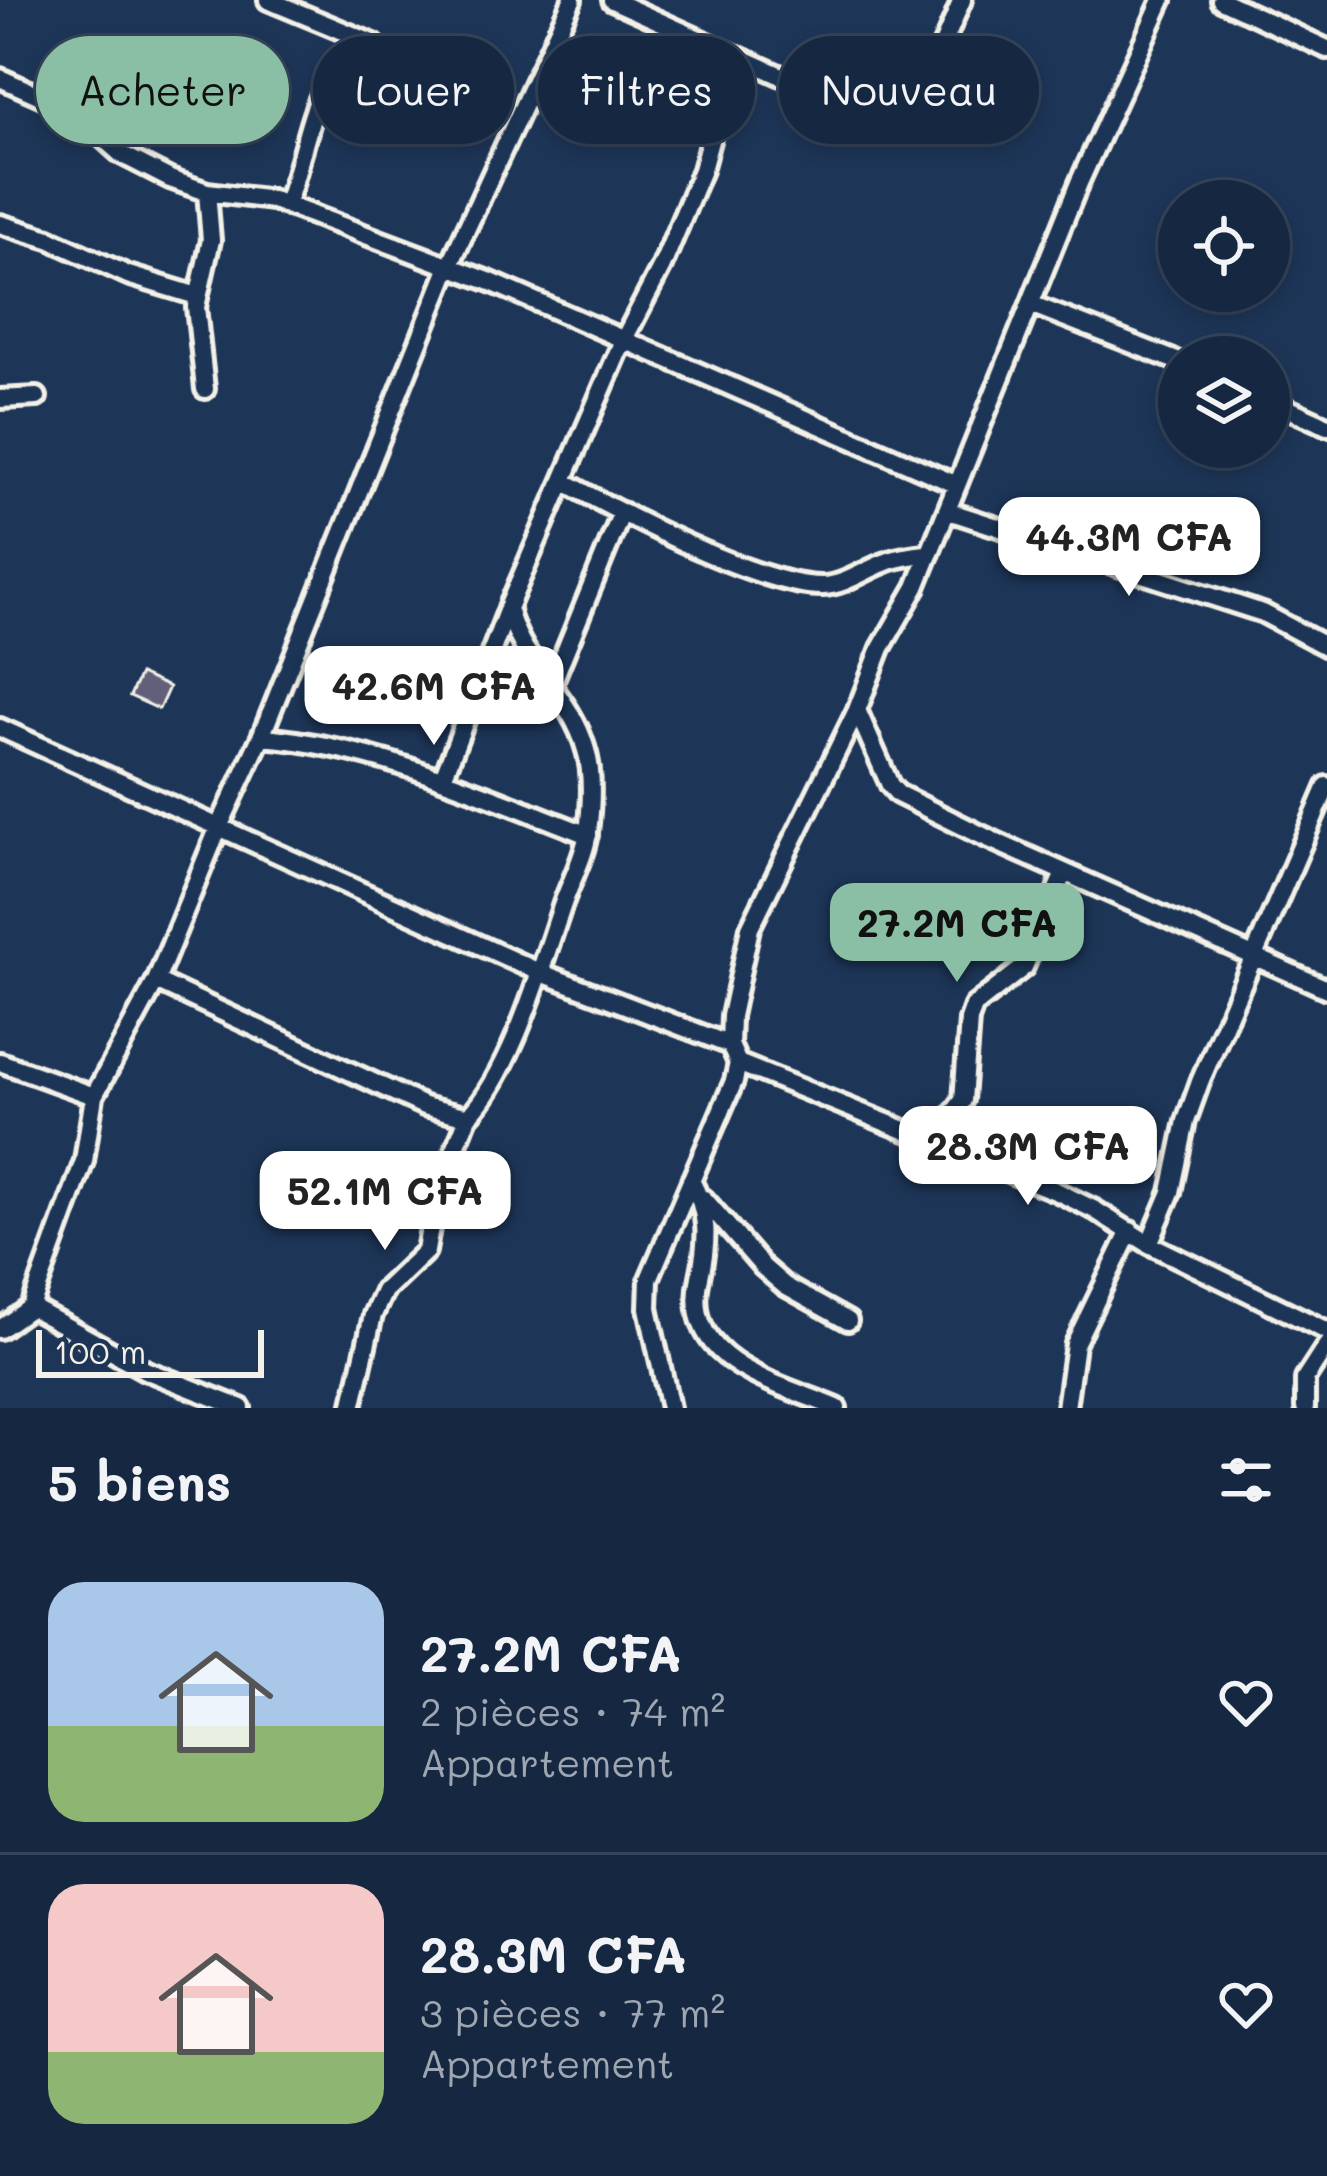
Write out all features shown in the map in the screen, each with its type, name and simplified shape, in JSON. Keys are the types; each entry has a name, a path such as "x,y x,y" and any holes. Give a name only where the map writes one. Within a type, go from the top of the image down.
{"street":[{"path":"268,0 374,44 384,63 373,74 347,79 320,94 286,205"},
{"path":"0,1329 31,1307 84,1161 94,1096 156,981 218,829 262,737 448,268 572,0"},
{"path":"612,0 690,36"},
{"path":"755,66 877,119 897,122 917,106 962,0"},
{"path":"670,1408 646,1294 658,1253 695,1187 729,1098 738,1064 730,1045 735,987 750,928 930,554 1079,183 1162,0"},
{"path":"1221,0 1327,49"},
{"path":"0,78 72,110 142,167 207,192 286,205 536,301 622,343 955,484"},
{"path":"442,778 508,608 622,343 662,266 709,144"},
{"path":"205,389 196,326 197,296 211,240 207,192"},
{"path":"0,224 49,239 128,275 197,296"},
{"path":"1033,305 1158,354"},
{"path":"0,399 37,397"},
{"path":"1290,410 1327,427"},
{"path":"563,481 723,559 821,586 896,558 930,554"},
{"path":"948,511 1263,613 1327,647"},
{"path":"553,684 622,512"},
{"path":"352,1408 373,1315 383,1291 425,1251 435,1199 468,1117 492,1086 588,835 588,755 574,715 519,645 508,608"},
{"path":"857,710 898,794 1327,989"},
{"path":"0,728 539,972 730,1045"},
{"path":"262,737 344,748 442,778 588,835"},
{"path":"1149,1244 1171,1192 1200,1082 1327,786"},
{"path":"933,1142 963,1100 974,1006 1024,967 1064,873"},
{"path":"156,981 386,1091 468,1117"},
{"path":"0,1063 94,1096"},
{"path":"738,1064 1058,1192 1149,1244 1327,1331"},
{"path":"695,1187 740,1243 785,1286 848,1321"},
{"path":"695,1187 707,1221 696,1299 700,1329 723,1356 739,1366 837,1408"},
{"path":"1066,1408 1076,1344 1130,1231"},
{"path":"31,1307 145,1370 241,1408"},
{"path":"1305,1408 1305,1379 1327,1345"}],"building":[{"path":"140,674 169,687 159,709 130,696"}]}
